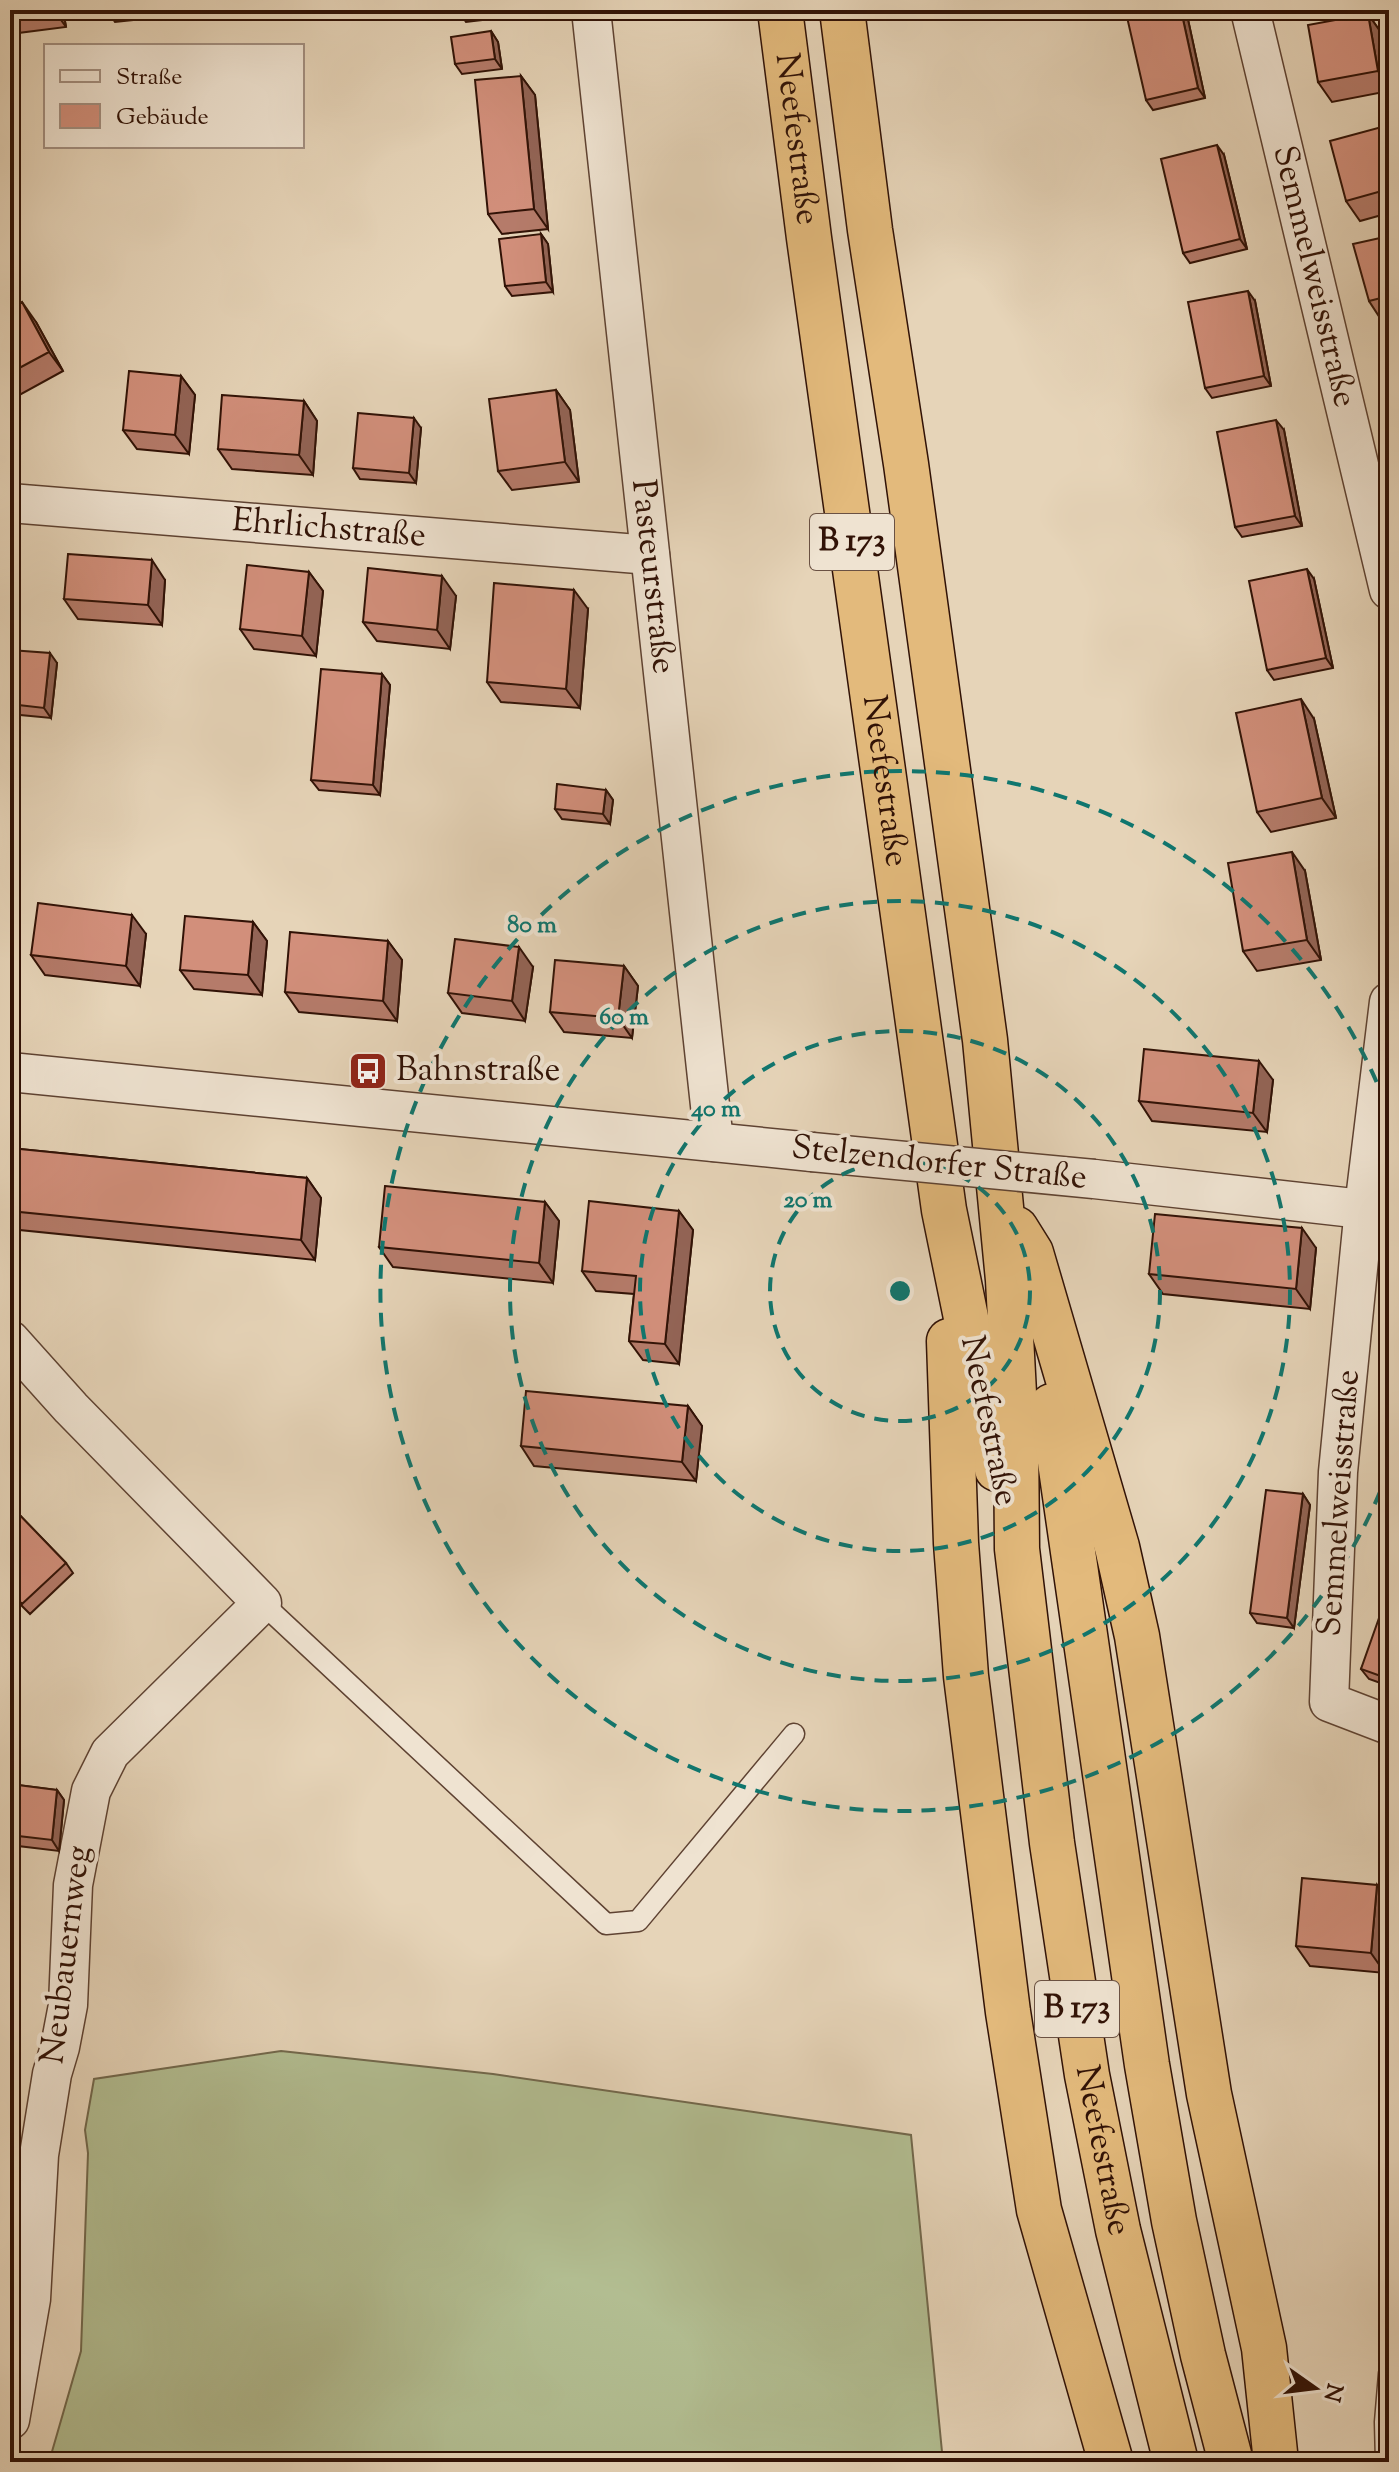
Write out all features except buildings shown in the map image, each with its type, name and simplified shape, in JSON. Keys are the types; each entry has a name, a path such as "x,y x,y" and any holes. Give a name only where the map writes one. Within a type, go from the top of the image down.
{"highway":[{"name":"Neefestraße","path":"780,10 944,1210 989,1435 1017,1549"},
{"name":"Neefestraße","path":"842,10 870,230 906,464 985,1040 1002,1206 1016,1431 1017,1549 1052,1843 1087,2075 1118,2230 1176,2462"},
{"path":"1002,1206 1031,1253 1117,1547 1137,1636 1209,2094 1264,2348 1276,2462"},
{"path":"944,1210 956,1543 966,1676 1008,2012 1039,2210 1111,2462"},
{"path":"1031,1253 1147,2065 1174,2221 1203,2355 1231,2462"}],"street":[{"name":"Pasteurstraße","path":"591,10 714,1142"},
{"name":"Semmelweisstraße","path":"1250,10 1389,590"},
{"name":"Ehrlichstraße","path":"10,503 650,555"},
{"name":"Semmelweisstraße","path":"1389,1002 1376,1210 1338,1472 1329,1702 1389,1725"},
{"name":"Stelzendorfer Straße","path":"10,1072 1094,1179 1376,1210"},
{"path":"10,1340 71,1408 262,1603"},
{"name":"Neubauernweg","path":"10,2420 31,2299 39,2155 52,2074 68,2005 73,1885 91,1791 110,1753 262,1603"}],"lane":[{"path":"262,1603 606,1924 638,1921 794,1734"},
{"path":"1386,2462 1389,2374"}],"green space":[{"path":"281,2051 493,2074 911,2135 943,2462 49,2462 81,2351 88,2153 85,2130 94,2079"}],"place":[{"name":"Bahnstraße","path":"368,1071"}]}
